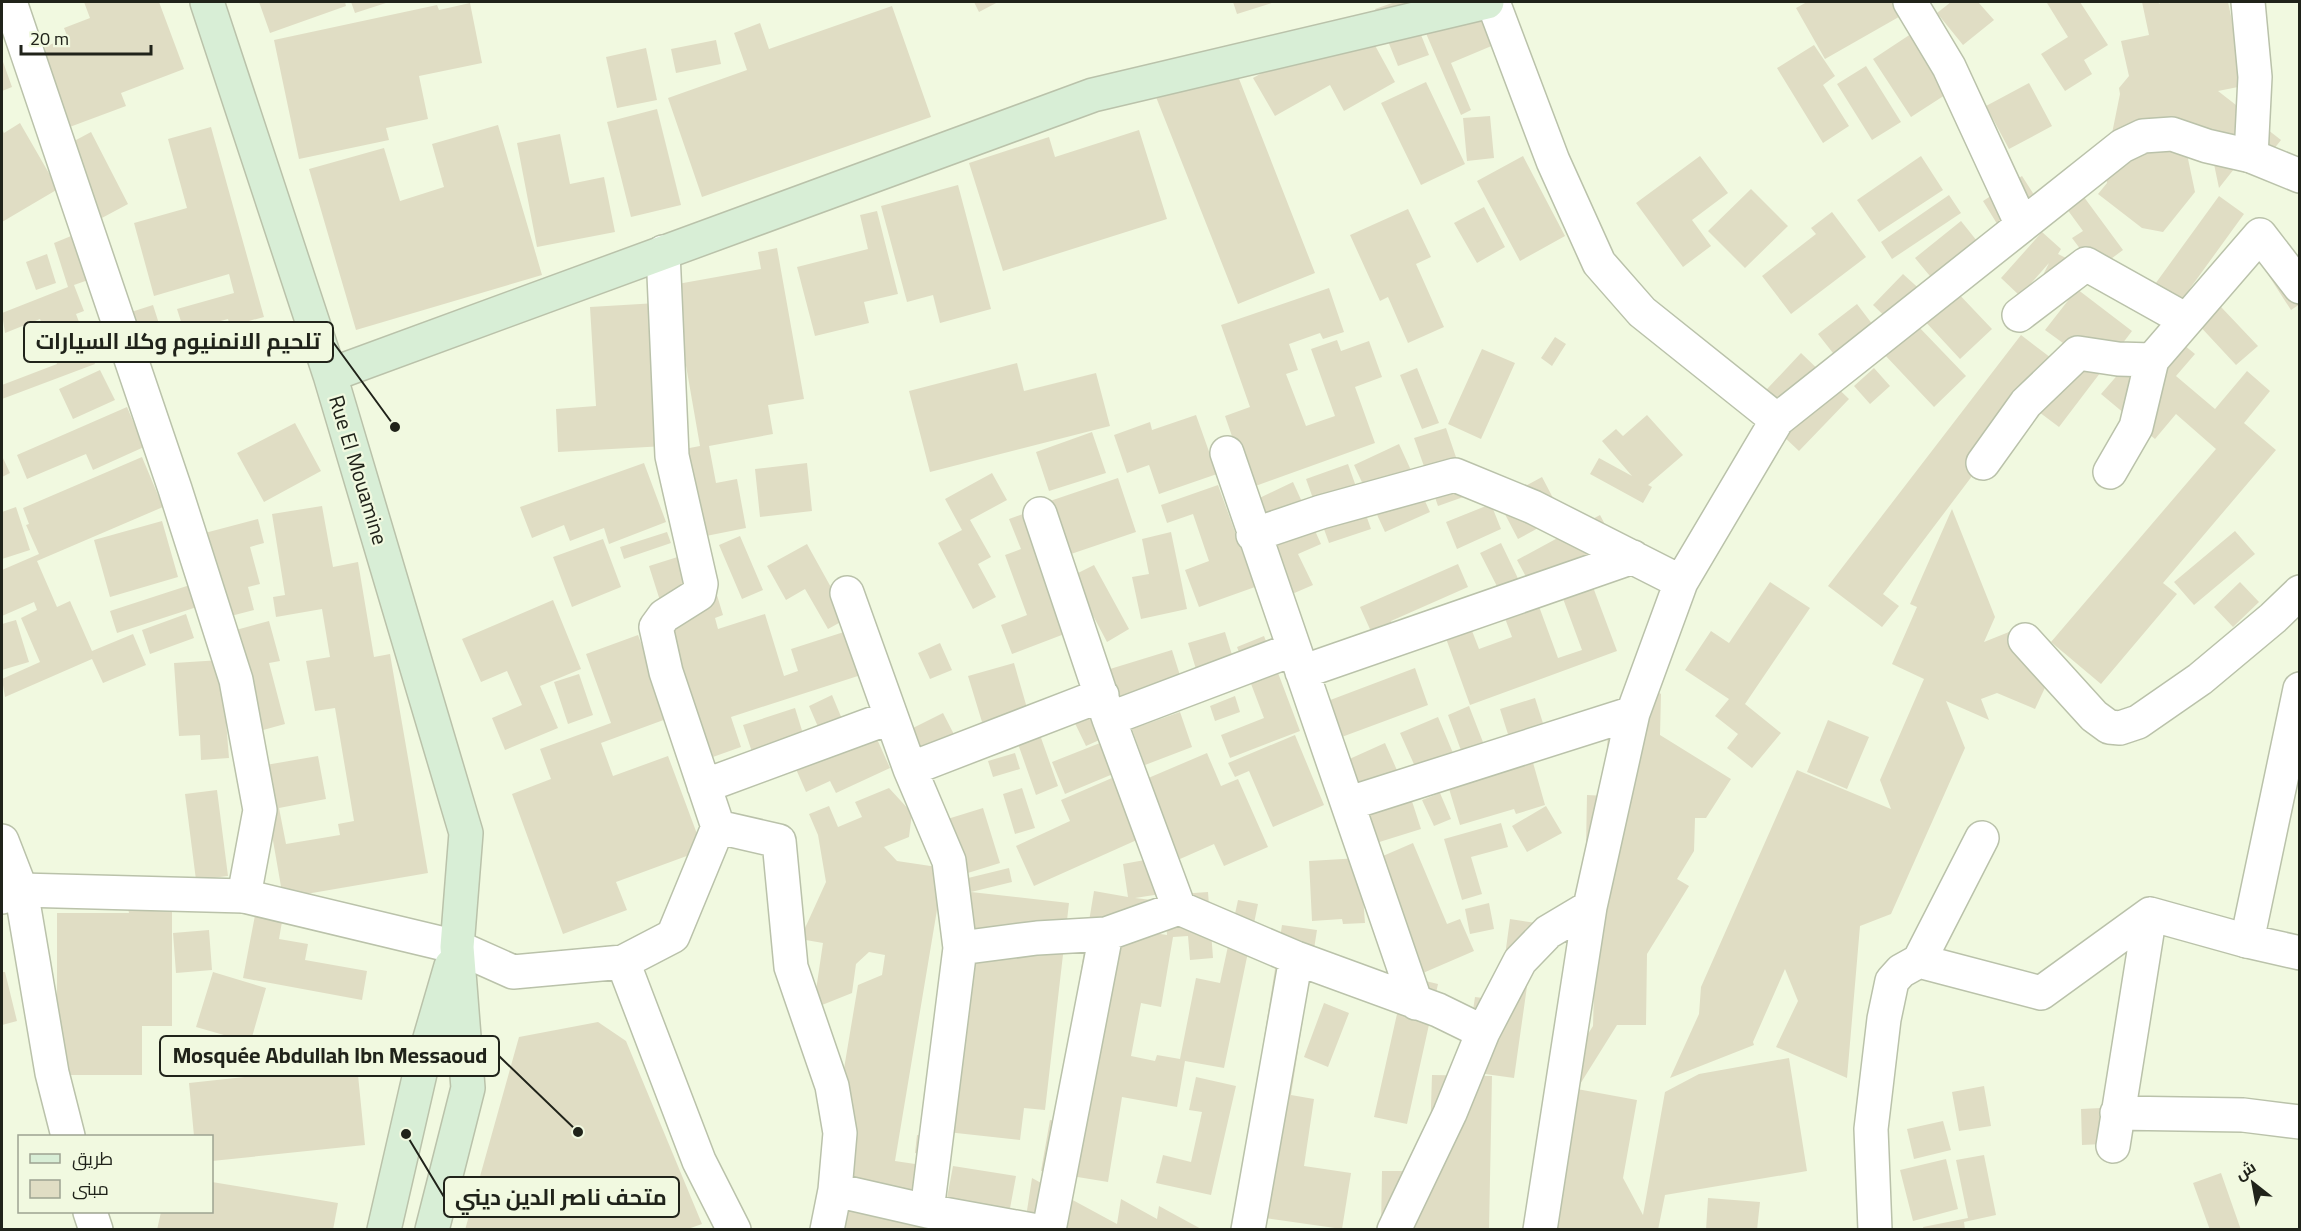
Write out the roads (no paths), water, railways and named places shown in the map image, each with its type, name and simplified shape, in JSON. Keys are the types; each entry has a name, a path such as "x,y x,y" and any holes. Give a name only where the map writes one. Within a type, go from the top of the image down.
{"main road":[{"name":"Rue El Mouamine","path":"207,2 330,375 466,833 457,947"},
{"path":"330,375 1093,95 1487,2"},
{"path":"384,1230 421,1069 457,947"},
{"path":"432,1230 468,1088 457,947"}],"street":[{"path":"10,2 175,489 236,680 260,810 244,896"},
{"path":"1493,2 1553,161 1599,263 1642,312 1777,420"},
{"path":"1910,2 1948,67 2022,225"},
{"path":"2248,2 2255,77 2251,156"},
{"path":"1540,1230 1590,907 1633,713 1681,582 1777,420 2122,146 2143,136 2172,134 2207,146 2251,156 2300,176"},
{"path":"2110,472 2136,427 2152,360 2260,235 2300,287"},
{"path":"11,894 244,896 457,947 513,972 623,962 674,936 718,827 666,672 656,627 664,616 699,594 701,584 672,456 663,252"},
{"path":"2019,315 2086,264 2186,320"},
{"path":"1983,463 2026,403 2078,353 2118,359 2152,360"},
{"path":"1227,453 1253,535 1350,803 1416,1002"},
{"path":"1253,535 1321,512 1455,475 1501,492 1681,582"},
{"path":"1041,514 1105,707 1179,908"},
{"path":"910,769 1105,707 1298,660 1633,557"},
{"path":"2025,640 2094,716 2109,727 2120,728 2138,722 2200,679 2273,618 2300,592"},
{"path":"847,593 910,769 949,861 960,948 927,1210"},
{"path":"2247,940 2300,689"},
{"path":"1350,803 1633,713"},
{"path":"704,786 891,717"},
{"path":"718,827 779,841 791,967 832,1086 840,1133 835,1190 827,1230"},
{"path":"1919,961 1982,838"},
{"path":"2,841 11,894 68,1135"},
{"path":"1394,1230 1450,1113 1484,1032 1520,962 1548,932 1590,907"},
{"path":"960,948 1037,938 1106,934 1179,908 1296,958 1416,1002 1484,1032"},
{"path":"2150,914 2300,952"},
{"path":"1875,1230 1871,1129 1884,1019 1892,981 1907,966 1919,961 2041,993 2150,914"},
{"path":"2113,1146 2150,914"},
{"path":"1049,1230 1106,934"},
{"path":"1248,1230 1296,958"},
{"path":"623,962 699,1161 734,1230"},
{"path":"2117,1113 2243,1114 2300,1122"},
{"path":"835,1190 1032,1230"},
{"path":"90,1213 96,1230"}],"place":[{"name":"تلحيم الانمنيوم وكلا السيارات","path":"395,427"},
{"name":"Mosquée Abdullah Ibn Messaoud","path":"578,1132"},
{"name":"متحف ناصر الدين ديني","path":"406,1134"}]}
